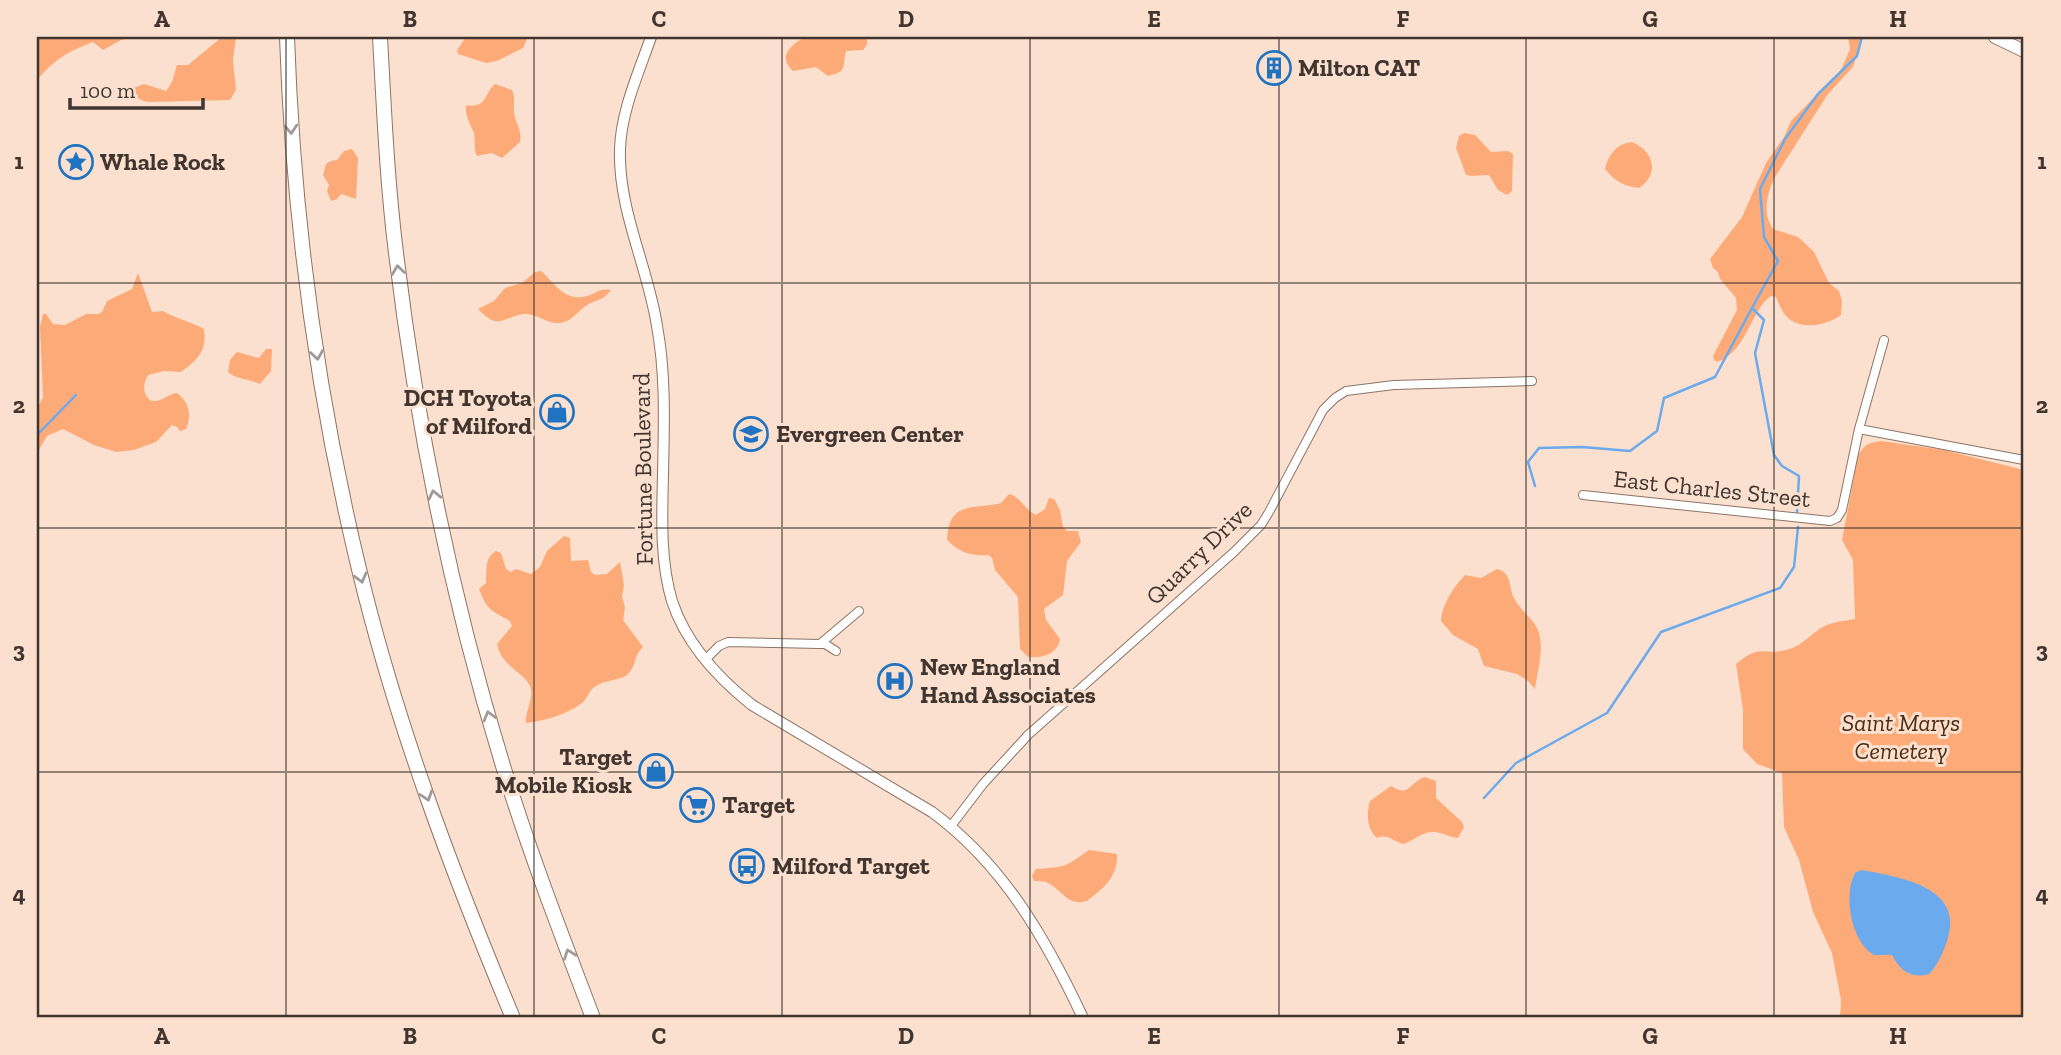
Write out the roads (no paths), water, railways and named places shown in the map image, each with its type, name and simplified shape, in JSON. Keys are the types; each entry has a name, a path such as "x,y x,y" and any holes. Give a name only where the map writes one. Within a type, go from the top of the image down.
{"highway":[{"path":"286,37 293,163 303,256 327,414 359,570 383,658 440,836 513,1018"},
{"path":"380,37 396,253 419,414 433,489 479,681 504,769 537,869 593,1018"}],"main road":[{"name":"Fortune Boulevard","path":"651,37 625,119 620,147 621,177 626,207 651,298 662,357 663,548 673,603 685,631 705,660 731,688 752,705 921,805 951,826 995,871 1026,910 1059,968 1083,1018"},
{"path":"1995,37 2024,51"}],"street":[{"path":"1884,341 1859,429 2024,460"},
{"name":"Quarry Drive","path":"951,826 1028,735 1234,552 1261,524 1278,498 1323,410 1335,398 1346,391 1394,384 1532,381"},
{"name":"East Charles Street","path":"1583,495 1830,521 1838,518 1842,510 1859,429"},
{"path":"820,644 859,611"},
{"path":"705,660 719,646 728,642 820,644 836,651"}],"water":[{"path":"1861,870 1894,876 1926,888 1947,908 1950,923 1947,941 1938,963 1929,974 1911,974 1899,965 1892,955 1874,955 1860,940 1851,917 1850,893 1855,873"}],"waterway":[{"path":"1797,512 1799,476 1782,466 1774,455 1755,353 1764,320 1752,308 1778,261 1764,237 1760,189 1785,139 1818,94 1857,56 1862,37"},
{"path":"1535,486 1528,462 1539,448 1582,447 1630,451 1657,431 1664,398 1715,377 1752,308"},
{"path":"37,435 76,395"},
{"path":"1484,798 1516,763 1607,713 1661,632 1780,588 1794,567 1798,527"}],"place":[{"name":"Milton CAT","path":"1274,68"},
{"name":"Whale Rock","path":"76,162"},
{"name":"DCH Toyota of Milford","path":"557,412"},
{"name":"Evergreen Center","path":"751,434"},
{"name":"New England Hand Associates","path":"895,681"},
{"name":"Target Mobile Kiosk","path":"656,771"},
{"name":"Target","path":"697,805"},
{"name":"Milford Target","path":"747,866"}],"park label":[{"name":"Saint Marys Cemetery","path":"1901,737"}]}
